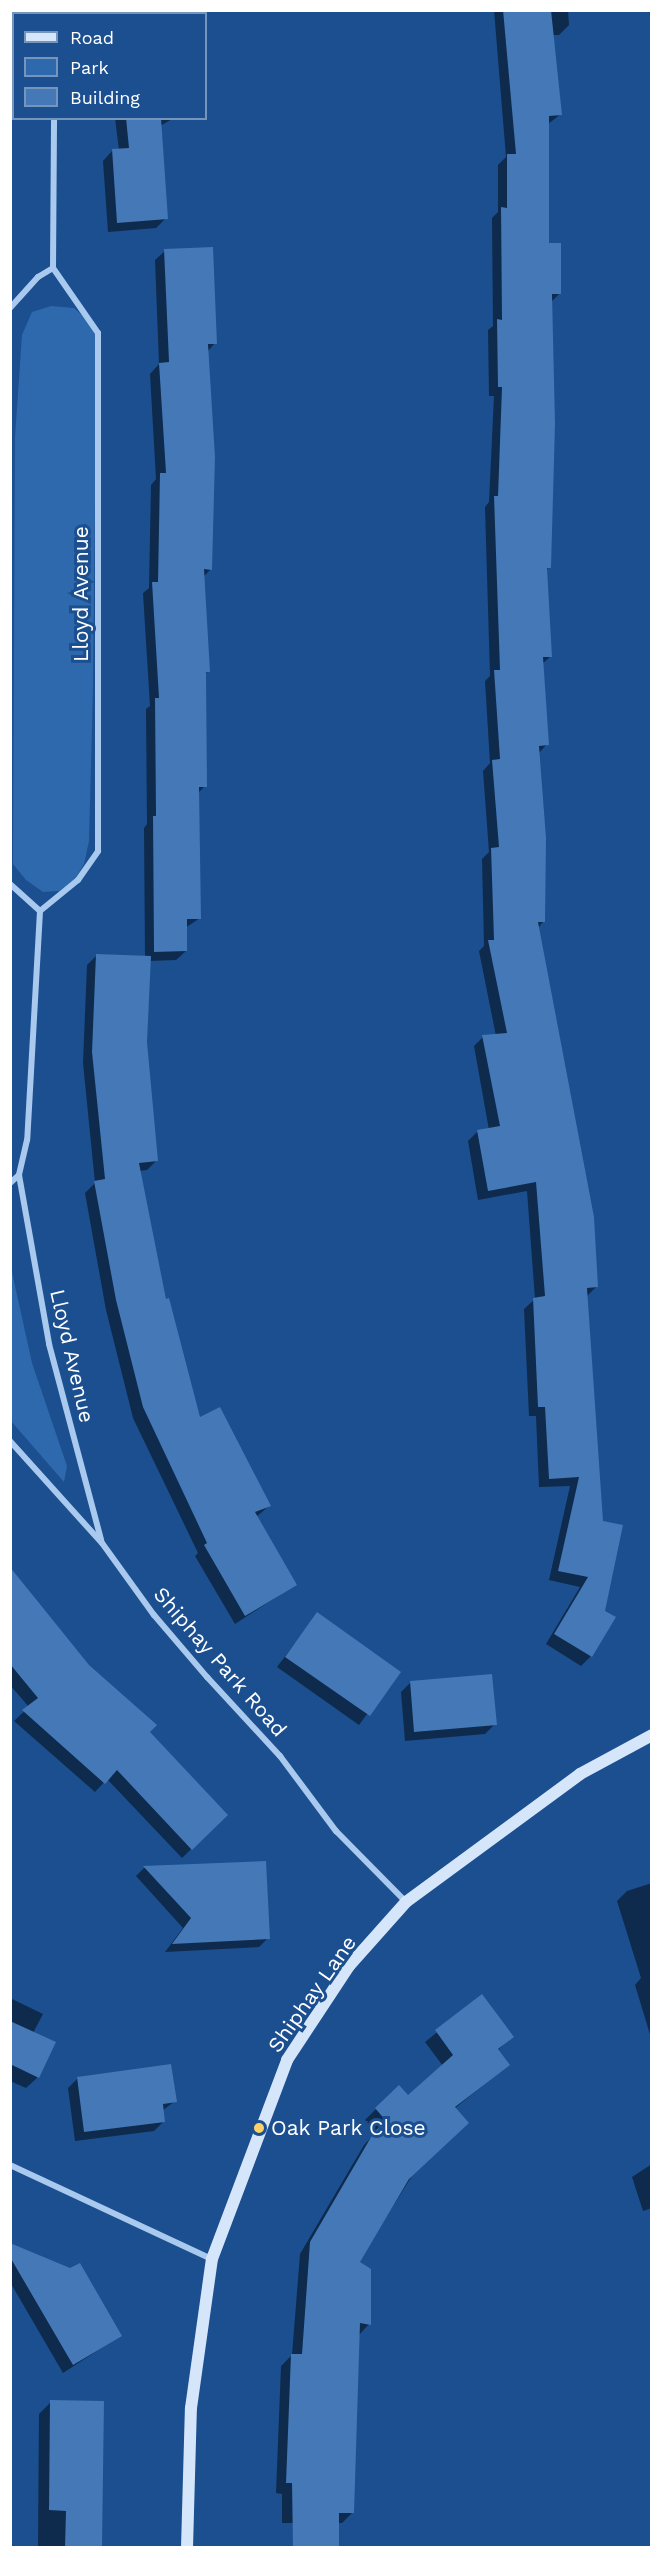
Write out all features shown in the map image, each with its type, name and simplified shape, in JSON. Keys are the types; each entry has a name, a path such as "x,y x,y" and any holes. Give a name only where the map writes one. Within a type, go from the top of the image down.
{"street":[{"path":"10,308 38,277 53,268 54,120"},
{"name":"Lloyd Avenue","path":"53,268 98,333 98,852 78,880 40,911 27,1140 19,1175 49,1344 102,1543"},
{"path":"10,884 40,911"},
{"path":"10,1183 19,1175"},
{"name":"Shiphay Park Road","path":"10,1441 102,1543 154,1615 280,1756 336,1831 406,1902"},
{"name":"Shiphay Lane","path":"187,2547 191,2408 212,2259 287,2060 349,1966 406,1902 580,1774 651,1735"},
{"path":"10,2165 212,2259"}],"green space":[{"path":"51,306 74,308 97,328 93,687 89,841 84,864 74,881 59,891 43,892 26,880 13,864 15,437 22,335 32,312"},
{"path":"10,1263 32,1363 67,1466 64,1482 11,1421"}],"building":[{"path":"503,10 551,10 562,115 549,116 549,243 561,243 561,294 552,294 555,424 551,568 547,568 552,657 543,657 549,745 539,746 546,838 545,922 538,922 594,1217 598,1287 587,1288 603,1521 623,1525 605,1611 616,1617 592,1657 554,1634 588,1577 558,1571 579,1477 549,1479 545,1407 538,1407 533,1298 545,1296 536,1182 488,1191 477,1130 500,1126 482,1035 507,1033 488,940 494,940 491,848 499,847 492,760 500,759 494,670 500,670 494,496 498,496 502,387 498,387 497,319 502,320 501,207 507,208 507,154 516,154"},
{"path":"126,120 161,120 168,219 117,223 112,149 129,148"},
{"path":"213,247 217,344 208,344 215,457 212,570 204,569 210,672 206,672 207,787 199,787 201,919 187,919 187,951 154,952 155,698 159,698 152,582 158,582 160,473 166,473 159,363 169,362 164,249"},
{"path":"96,954 151,956 147,1042 158,1161 139,1163 166,1299 169,1298 200,1417 220,1407 271,1506 255,1512 297,1585 245,1616 204,1545 207,1543 143,1407 116,1300 94,1181 105,1179 92,1052"},
{"path":"10,1567 89,1665 157,1725 150,1732 228,1815 192,1850 117,1770 105,1784 22,1710 38,1698 10,1664"},
{"path":"317,1612 401,1672 370,1716 285,1657"},
{"path":"492,1674 497,1725 414,1732 410,1681"},
{"path":"266,1861 270,1939 172,1944 191,1918 143,1866"},
{"path":"482,1994 514,2037 498,2049 510,2065 455,2107 469,2123 409,2179 360,2262 371,2269 371,2325 360,2323 354,2513 339,2513 339,2547 293,2547 292,2483 286,2483 291,2354 302,2354 310,2242 374,2132 386,2121 375,2108 399,2085 408,2095 453,2055 435,2030"},
{"path":"10,2021 56,2042 39,2078 10,2064"},
{"path":"171,2064 177,2102 163,2104 165,2122 84,2132 77,2077"},
{"path":"10,2243 70,2268 80,2263 122,2336 73,2365 10,2257"},
{"path":"50,2400 104,2401 102,2547 65,2547 66,2511 49,2510"}],"place":[{"name":"Oak Park Close","path":"259,2128"}]}
